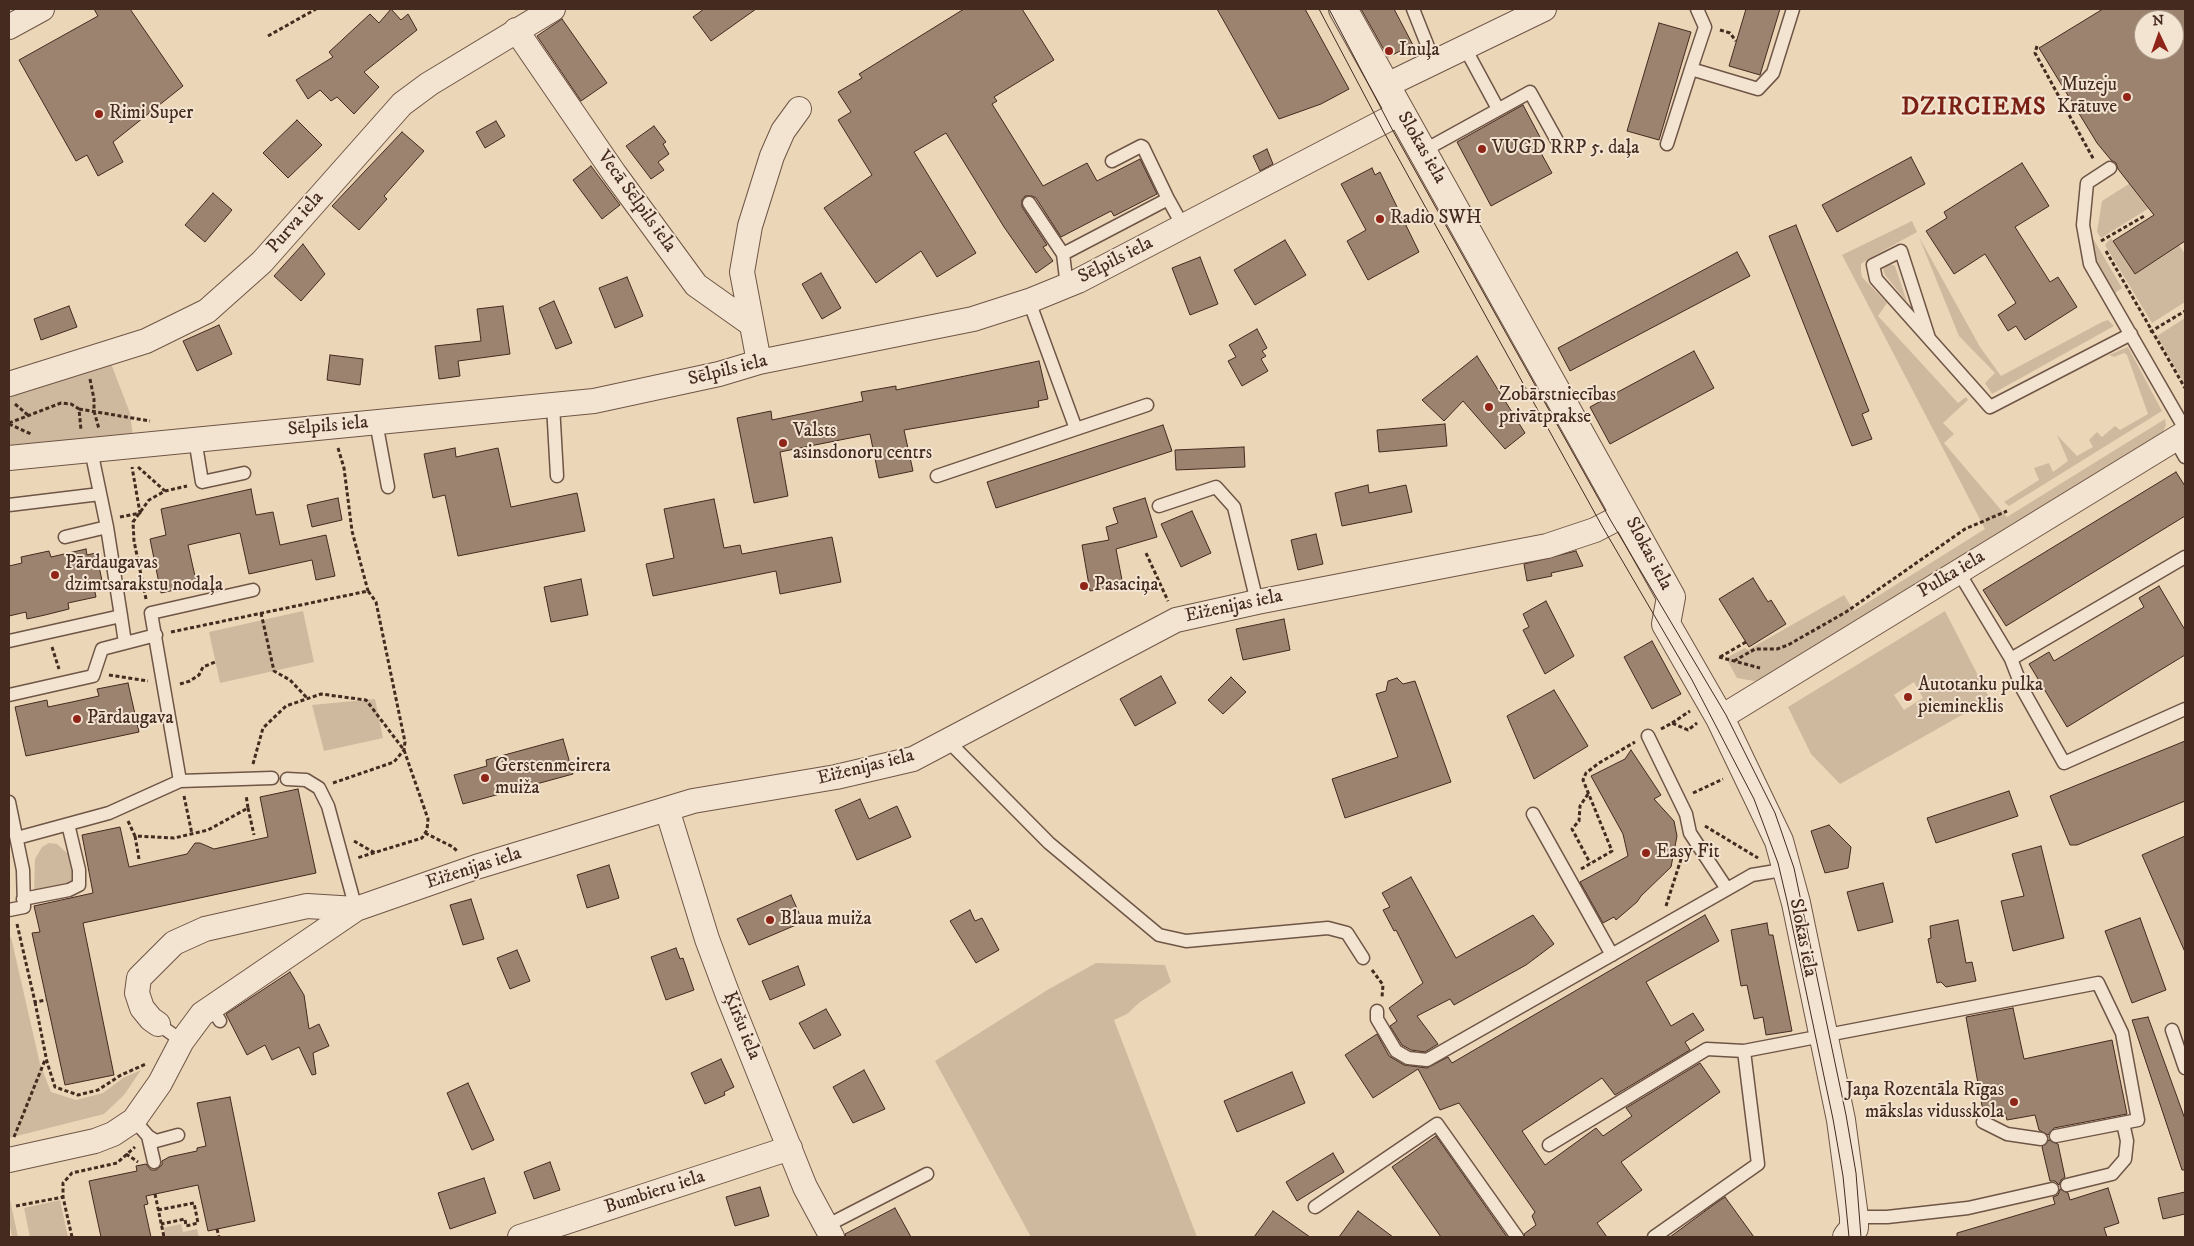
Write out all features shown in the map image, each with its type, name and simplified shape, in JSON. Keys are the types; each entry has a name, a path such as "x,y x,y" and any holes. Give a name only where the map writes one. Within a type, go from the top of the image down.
{"street":[{"path":"9,27 42,9"},
{"name":"Purva iela","path":"9,384 146,341 207,311 262,262 402,104 428,84 553,9"},
{"name":"Slokas iela","path":"1343,9 1671,597 1666,624 1711,719 1767,812 1788,869 1840,1120 1854,1230"},
{"path":"1386,86 1542,9"},
{"name":"Vecā Sēlpils iela","path":"516,30 614,173 696,285 751,324"},
{"path":"759,362 742,272 750,226 772,156 783,132 799,109"},
{"name":"Sēlpils iela","path":"9,458 91,442 195,439 594,401 719,374 759,362 973,319 1029,301 1067,286 1400,112"},
{"name":"Pulka iela","path":"1711,719 1958,571 2183,440"},
{"name":"Eiženijas iela","path":"141,1128 160,1082 182,1041 202,1014 215,1014 356,909 472,868 693,801 836,777 904,761 949,742 1176,620 1257,602 1546,546 1595,530 1626,514"},
{"name":"Ķiršu iela","path":"667,809 714,960 805,1187 829,1232"},
{"path":"158,1024 142,1008 137,993 139,978 174,943 205,929 307,906 356,909"},
{"path":"15,1150 95,1141 113,1134 141,1128"},
{"name":"Bumbieru iela","path":"520,1237 790,1148"}],"lane":[{"path":"1413,9 1434,62"},
{"path":"1667,144 1705,27 1698,9"},
{"path":"1691,69 1758,89 1773,73 1793,9"},
{"path":"1465,48 1498,109"},
{"path":"1423,151 1530,92 1560,146"},
{"path":"1112,161 1141,146 1143,147 1183,226"},
{"path":"2106,171 2087,183 2083,224 2090,264 2133,338 2183,440"},
{"path":"1063,254 1168,199"},
{"path":"1029,202 1063,254 1067,286"},
{"path":"1929,338 1901,251 1873,265 1876,279 1990,407 2133,338"},
{"path":"1029,301 1076,428"},
{"path":"553,405 557,476"},
{"path":"937,476 1147,405"},
{"path":"376,422 388,487"},
{"path":"195,439 202,482 244,474"},
{"path":"91,442 107,527 125,643"},
{"path":"1159,506 1216,487 1234,506 1257,602"},
{"path":"9,506 100,494"},
{"path":"65,537 107,527"},
{"path":"2011,659 2185,557"},
{"path":"1958,571 2011,659 2023,690 2064,763 2185,709"},
{"path":"180,781 151,613 253,590"},
{"path":"9,640 121,616"},
{"path":"9,694 93,676 102,648 156,635"},
{"path":"1648,736 1686,814 1690,833 1727,889"},
{"path":"949,742 1049,843 1159,936 1186,941 1328,928 1347,933 1363,958"},
{"path":"16,838 109,814 180,781 272,778"},
{"path":"288,779 306,780 319,788 328,806 356,909"},
{"path":"9,802 23,870 24,899 24,907 11,909"},
{"path":"1533,814 1612,955"},
{"path":"24,899 69,890 79,884 79,870 68,824"},
{"path":"1377,1011 1377,1020 1396,1051 1408,1058 1427,1060 1752,875 1788,869"},
{"path":"1550,1145 1707,1048 1744,1051 2098,983 2122,1033 2138,1120 2056,1136"},
{"path":"158,1024 182,1041"},
{"path":"2172,1030 2185,1068"},
{"path":"1654,1237 1758,1164 1744,1051"},
{"path":"1983,1122 2007,1134 2041,1139"},
{"path":"2067,1185 2112,1174 2125,1159 2127,1141 2123,1123"},
{"path":"1315,1208 1437,1124 1517,1237"},
{"path":"141,1128 156,1141 178,1135"},
{"path":"141,1128 154,1162"},
{"path":"829,1232 927,1174"},
{"path":"1854,1230 1887,1217 1968,1208 2052,1189"}],"path":[{"path":"268,36 316,9"},
{"path":"2037,46 2035,53 2106,171"},
{"path":"2100,242 2146,214"},
{"path":"2097,235 2151,332 2185,388"},
{"path":"2133,338 2151,332 2185,311"},
{"path":"86,360 94,399 91,442"},
{"path":"9,396 30,416"},
{"path":"9,423 62,403 94,411"},
{"path":"79,408 91,442"},
{"path":"319,788 394,762 404,750 405,742 376,602 368,591 352,531 344,468 336,442"},
{"path":"140,512 132,462 165,491"},
{"path":"151,613 134,541 133,522 149,500 165,491 202,482"},
{"path":"1734,661 1755,649 1777,649 1788,646 1846,612 1965,529 2007,511"},
{"path":"1146,553 1176,620"},
{"path":"156,635 368,591"},
{"path":"261,613 274,672 290,680 308,699"},
{"path":"1719,657 1746,642"},
{"path":"93,676 114,676 164,684 190,681 200,675 203,667 216,662"},
{"path":"254,835 248,808 246,779 263,728 286,706 321,694 366,700 404,750 428,819 422,838 342,863"},
{"path":"1568,876 1612,851 1583,780 1586,773 1616,753 1672,724 1695,708"},
{"path":"1672,724 1688,730 1711,719"},
{"path":"1679,799 1726,778"},
{"path":"180,781 192,834"},
{"path":"1588,794 1580,806 1579,821 1572,829 1590,863"},
{"path":"124,806 135,836 139,859"},
{"path":"135,836 174,838 192,834 208,830 248,808"},
{"path":"1686,814 1759,859"},
{"path":"425,833 453,847 472,868"},
{"path":"1659,928 1690,833"},
{"path":"11,909 46,1057 55,1087 78,1095 98,1090 121,1075 150,1062 145,1069"},
{"path":"1363,958 1383,984 1384,993 1377,1011"},
{"path":"34,1002 46,1000"},
{"path":"15,1150 12,1143 41,1075 46,1057"},
{"path":"72,1237 63,1196 63,1183 72,1173 117,1163 141,1128"},
{"path":"155,1194 164,1237"},
{"path":"16,1206 63,1196"},
{"path":"158,1210 194,1203 198,1223 186,1226 185,1219 161,1224"},
{"path":"217,1229 219,1237"}],"shaded area":[{"path":"2129,184 2149,208 2101,238 2097,232 2102,201"},
{"path":"1912,221 1917,232 1861,264 1862,277 1887,303 1878,316 1958,403 1966,397 1968,400 1943,423 1954,434 1944,443 2007,517 2165,419 2166,425 2162,434 1768,676 1754,681 1737,678 1726,658 1745,648 1748,650 1844,595 1854,611 1985,529 1842,255"},
{"path":"2091,235 2122,288 2115,293 2098,267"},
{"path":"1919,237 1980,347 2001,376 2102,322 2108,320 2114,326 1992,394 1985,383 1995,373 1959,336"},
{"path":"2111,238 2135,274 2179,245 2185,254 2185,302 2152,323 2105,245"},
{"path":"1890,264 1895,266 1907,302 1885,275 1883,269"},
{"path":"2185,318 2185,384 2157,336"},
{"path":"2128,347 2162,411 2009,506 2004,502 2039,480 2034,468 2049,463 2053,472 2068,461 2057,435 2077,456 2093,447 2089,440 2097,432 2102,437 2115,426 2120,430 2148,414 2127,355 2124,353 2114,357 2109,355"},
{"path":"110,361 130,413 133,437 9,449 9,392"},
{"path":"303,611 314,662 220,683 209,632"},
{"path":"1945,611 1990,699 1840,784 1811,754 1788,707","holes":["1914,682 1923,698 1904,710 1894,695"]},
{"path":"375,699 383,738 324,751 312,705"},
{"path":"49,843 57,844 68,854 75,874 73,883 34,893 35,859 42,847"},
{"path":"11,937 40,1064 51,1092 76,1100 103,1093 123,1078 141,1070 124,1095 104,1114 9,1138 9,938"},
{"path":"1096,963 1165,965 1171,982 1140,1002 1127,1014 1114,1020 1197,1237 1031,1237 935,1061 1049,989"},
{"path":"9,1195 18,1237 12,1237 9,1221"},
{"path":"60,1200 68,1237 30,1237 24,1208"},
{"path":"181,1224 183,1232 197,1229 199,1237 166,1237 163,1228"}],"building":[{"name":"Rimi Super","path":"94,9 130,9 183,86 113,142 123,162 98,176 87,155 76,161 19,60 98,16"},
{"path":"391,9 401,20 408,14 417,30 364,72 379,87 354,114 337,97 331,101 320,90 308,99 296,80 333,57 329,52 370,14 379,23"},
{"path":"704,9 756,9 711,41 693,17"},
{"path":"964,9 1022,9 1054,60 994,97 997,101 992,104 1043,186 1087,163 1097,181 1140,159 1157,194 1114,216 1111,211 1061,237 1036,198 1025,196 1022,200 1022,207 1047,245 1043,247 1053,261 1036,273 1004,227 946,133 914,152 976,253 937,277 921,251 876,283 824,208 872,175 838,120 851,112 838,92 862,78 859,74"},
{"path":"1217,9 1305,9 1349,89 1321,104 1279,119"},
{"path":"1361,9 1394,9 1413,45 1388,57"},
{"path":"1746,9 1780,9 1760,75 1729,66"},
{"name":"Muzeju Krātuve","path":"2103,9 2185,9 2185,241 2135,274 2113,241 2154,215 2118,169 2116,163 2111,160 2097,143 2039,48"},
{"path":"562,19 607,83 581,101 537,36"},
{"path":"1659,23 1691,32 1659,140 1627,131"},
{"path":"1523,105 1541,139 1535,142 1552,173 1491,206 1457,142"},
{"path":"297,120 322,145 288,178 263,153"},
{"path":"496,121 505,136 485,148 476,132"},
{"path":"654,126 666,142 663,144 669,154 658,162 664,170 651,179 626,146"},
{"path":"402,132 424,151 384,196 387,199 359,230 332,206"},
{"path":"1267,149 1273,164 1260,171 1253,156"},
{"path":"1911,157 1925,184 1837,232 1822,205"},
{"path":"2022,163 2049,206 2015,227 2050,282 2058,277 2077,307 2025,340 2016,326 2008,331 1998,315 2016,303 1985,254 1954,274 1926,231 1947,218 1944,212"},
{"path":"591,166 620,205 602,219 573,180"},
{"name":"Radio SWH","path":"1372,168 1375,175 1380,172 1419,252 1368,280 1347,241 1366,230 1341,184"},
{"path":"213,193 232,210 205,242 185,225"},
{"path":"1796,225 1869,411 1862,414 1872,439 1852,446 1769,236"},
{"path":"1285,240 1306,275 1255,305 1234,270"},
{"path":"303,244 325,274 301,301 274,276"},
{"path":"1737,252 1750,276 1570,371 1558,348"},
{"path":"1200,257 1218,304 1190,315 1172,268"},
{"path":"821,273 841,308 822,319 802,284"},
{"path":"627,277 643,316 615,328 599,288"},
{"path":"554,301 572,343 556,349 539,308"},
{"path":"69,306 77,327 41,340 34,319"},
{"path":"503,306 510,354 458,361 460,376 439,379 435,346 481,341 477,309"},
{"path":"219,325 232,354 197,371 183,341"},
{"path":"1257,329 1267,348 1262,351 1266,356 1261,359 1268,371 1242,386 1228,361 1236,357 1229,345"},
{"path":"1694,351 1714,388 1610,444 1590,407"},
{"path":"330,355 363,359 360,385 327,380"},
{"name":"Zobārstniecības privātprakse","path":"1477,356 1525,433 1505,449 1463,401 1444,421 1422,400"},
{"path":"1039,361 1048,399 1038,401 1039,407 904,430 913,471 879,478 870,434 780,452 788,496 754,503 737,418 771,411 772,420 863,401 861,392 896,386 896,390"},
{"path":"1445,424 1447,446 1379,452 1377,430"},
{"path":"1163,425 1172,451 996,508 987,482"},
{"path":"1244,447 1245,467 1176,470 1175,450"},
{"path":"455,448 456,457 498,448 511,507 577,493 585,531 458,556 445,495 433,498 424,454"},
{"path":"2176,472 2185,486 2185,516 2006,626 1983,590"},
{"path":"1368,485 1369,493 1406,485 1412,512 1342,526 1335,493"},
{"path":"251,489 256,515 273,512 280,545 326,535 335,576 316,580 312,560 249,574 240,533 188,545 197,585 161,593 150,539 166,535 161,509"},
{"path":"338,498 342,520 312,527 307,505"},
{"path":"1145,498 1157,537 1116,549 1123,585 1090,591 1082,545 1109,540 1106,527 1118,523 1113,508"},
{"path":"714,499 724,548 740,545 742,554 832,537 841,582 780,594 776,571 653,596 646,564 674,558 664,509"},
{"path":"1192,511 1211,553 1181,567 1161,524"},
{"path":"1316,534 1323,564 1298,570 1291,540"},
{"name":"Pārdaugavas dzimtsarakstu nodaļa","path":"86,549 87,555 96,553 103,585 94,587 96,597 68,603 69,609 27,619 26,612 9,616 9,566 22,563 21,557 49,551 51,557"},
{"path":"1576,551 1583,566 1551,573 1552,576 1527,581 1524,564"},
{"path":"1753,578 1768,602 1771,600 1786,624 1749,647 1719,599"},
{"path":"581,579 588,615 551,622 544,587"},
{"path":"2159,586 2185,630 2185,655 2067,727 2029,664 2049,652 2054,661 2144,607 2139,598"},
{"path":"1546,601 1574,656 1545,674 1523,630 1529,627 1523,614"},
{"path":"1284,619 1290,650 1243,660 1236,629"},
{"path":"1652,641 1681,694 1652,709 1624,657"},
{"path":"1161,676 1176,703 1135,726 1120,699"},
{"path":"1231,677 1246,692 1223,714 1208,700"},
{"path":"1397,678 1403,684 1415,681 1451,782 1345,818 1332,779 1398,757 1376,694 1386,691 1388,681"},
{"path":"128,683 139,732 26,756 15,707 47,700 48,707 72,702 99,696 97,689"},
{"path":"1554,690 1588,746 1534,779 1507,716"},
{"path":"563,739 573,774 463,804 454,775 487,766 486,760"},
{"path":"2185,741 2185,801 2077,845 2070,845 2050,796"},
{"path":"1631,750 1661,795 1654,799 1674,821 1677,836 1671,867 1637,902 1616,920 1614,917 1603,923 1580,882 1628,856 1623,834 1591,776 1625,759"},
{"path":"298,789 316,873 83,923 114,1075 65,1085 32,933 40,932 34,906 93,893 82,835 120,827 129,867 187,854 195,843 200,843 214,849 268,837 260,797"},
{"path":"2009,791 2018,816 1936,843 1927,818"},
{"path":"860,799 869,819 897,806 911,837 857,860 835,810"},
{"path":"1829,825 1851,847 1848,868 1825,873 1811,831"},
{"path":"2185,836 2185,952 2142,855"},
{"path":"2041,846 2064,938 2013,951 2001,901 2024,896 2012,854"},
{"path":"609,865 619,898 587,908 577,875"},
{"path":"1411,877 1456,958 1533,915 1554,944 1526,965 1454,1005 1450,999 1417,1016 1438,1044 1425,1052 1411,1050 1402,1045 1390,1026 1397,1021 1389,1008 1423,983 1396,930 1394,931 1383,910 1390,907 1382,893"},
{"path":"1883,883 1893,922 1858,931 1847,892"},
{"name":"Blaua muiža","path":"791,895 803,922 749,945 737,919"},
{"path":"471,899 484,939 463,945 450,905"},
{"path":"970,910 975,921 982,918 999,950 976,963 950,921"},
{"path":"1705,915 1719,941 1646,982 1671,1026 1693,1013 1704,1030 1685,1042 1690,1050 1615,1095 1602,1078 1522,1131 1545,1165 1596,1128 1603,1136 1632,1116 1626,1108 1700,1063 1720,1092 1621,1162 1642,1190 1597,1223 1607,1237 1525,1237 1524,1234 1536,1225 1532,1216 1535,1212 1459,1103 1440,1110 1418,1069 1373,1098 1345,1055 1377,1034 1389,1056 1404,1065 1427,1068 1448,1057 1452,1063"},
{"path":"2140,918 2166,990 2132,1003 2105,931"},
{"path":"1958,920 1966,963 1972,962 1976,981 1946,987 1941,982 1937,983 1928,939 1931,938 1930,926"},
{"path":"1767,923 1769,935 1773,935 1792,1031 1766,1035 1763,1017 1754,1019 1747,985 1741,986 1731,930"},
{"path":"676,948 680,959 683,958 694,990 666,1000 651,957"},
{"path":"517,950 530,981 510,989 497,958"},
{"path":"798,966 805,985 770,1000 762,981"},
{"path":"290,972 304,995 309,1029 319,1024 329,1046 313,1053 316,1074 312,1075 299,1047 272,1060 265,1045 247,1055 226,1014"},
{"path":"2013,1008 2024,1059 2112,1040 2127,1114 2054,1128 2048,1135 2039,1130 2035,1115 2007,1120 2003,1107 1983,1111 1966,1017"},
{"path":"826,1009 841,1035 814,1049 799,1023"},
{"path":"2148,1017 2185,1119 2185,1170 2182,1170 2132,1020"},
{"path":"721,1059 734,1087 724,1092 725,1095 705,1104 691,1073"},
{"path":"864,1070 885,1109 853,1123 833,1087"},
{"path":"1292,1072 1305,1103 1237,1132 1224,1101"},
{"path":"468,1083 494,1140 472,1150 447,1093"},
{"path":"230,1097 255,1221 208,1231 198,1185 146,1196 148,1204 144,1205 151,1237 101,1237 89,1181 137,1171 136,1166 146,1164 151,1170 156,1170 162,1165 162,1161 169,1157 197,1151 197,1148 206,1146 197,1103"},
{"path":"1436,1136 1507,1237 1441,1237 1392,1167"},
{"path":"2049,1140 2058,1144 2065,1177 2059,1185 2055,1181 2050,1181 2042,1147"},
{"path":"1333,1153 1344,1172 1297,1201 1286,1182"},
{"path":"550,1162 560,1190 534,1199 524,1172"},
{"path":"484,1178 496,1213 450,1229 438,1193"},
{"path":"760,1187 769,1216 735,1226 726,1197"},
{"path":"2108,1188 2119,1223 2104,1228 2107,1237 1957,1237 1957,1233 2055,1204 2053,1197 2058,1195 2060,1189 2068,1193 2070,1200"},
{"path":"2185,1192 2185,1214 2163,1219 2158,1198"},
{"path":"1725,1197 1754,1237 1670,1237 1716,1203"},
{"path":"895,1208 911,1237 846,1237 845,1234"},
{"path":"1273,1211 1310,1237 1254,1237"},
{"path":"1358,1211 1393,1237 1339,1237"}],"tram line":[{"path":"1319,9 1385,134 1602,526 1692,680 1754,799 1778,863 1787,901 1833,1119 1843,1176 1849,1237"},
{"path":"1329,9 1393,131 1611,521 1726,715 1775,813 1794,868 1846,1115 1856,1173 1861,1237"}],"place":[{"name":"Inuļa","path":"1389,51"},
{"name":"Muzeju Krātuve","path":"2127,97"},
{"name":"Rimi Super","path":"99,114"},
{"name":"VUGD RRP 5. daļa","path":"1482,149"},
{"name":"Radio SWH","path":"1380,219"},
{"name":"Zobārstniecības privātprakse","path":"1489,407"},
{"name":"Valsts asinsdonoru centrs","path":"783,443"},
{"name":"Pārdaugavas dzimtsarakstu nodaļa","path":"55,575"},
{"name":"Pasaciņa","path":"1084,586"},
{"name":"Autotanku pulka piemineklis","path":"1908,697"},
{"name":"Pārdaugava","path":"77,719"},
{"name":"Gerstenmeirera muiža","path":"485,778"},
{"name":"Easy Fit","path":"1646,853"},
{"name":"Blaua muiža","path":"770,920"},
{"name":"Jaņa Rozentāla Rīgas mākslas vidusskola","path":"2014,1102"}],"district":[{"name":"DZIRCIEMS","path":"1974,109"}]}
